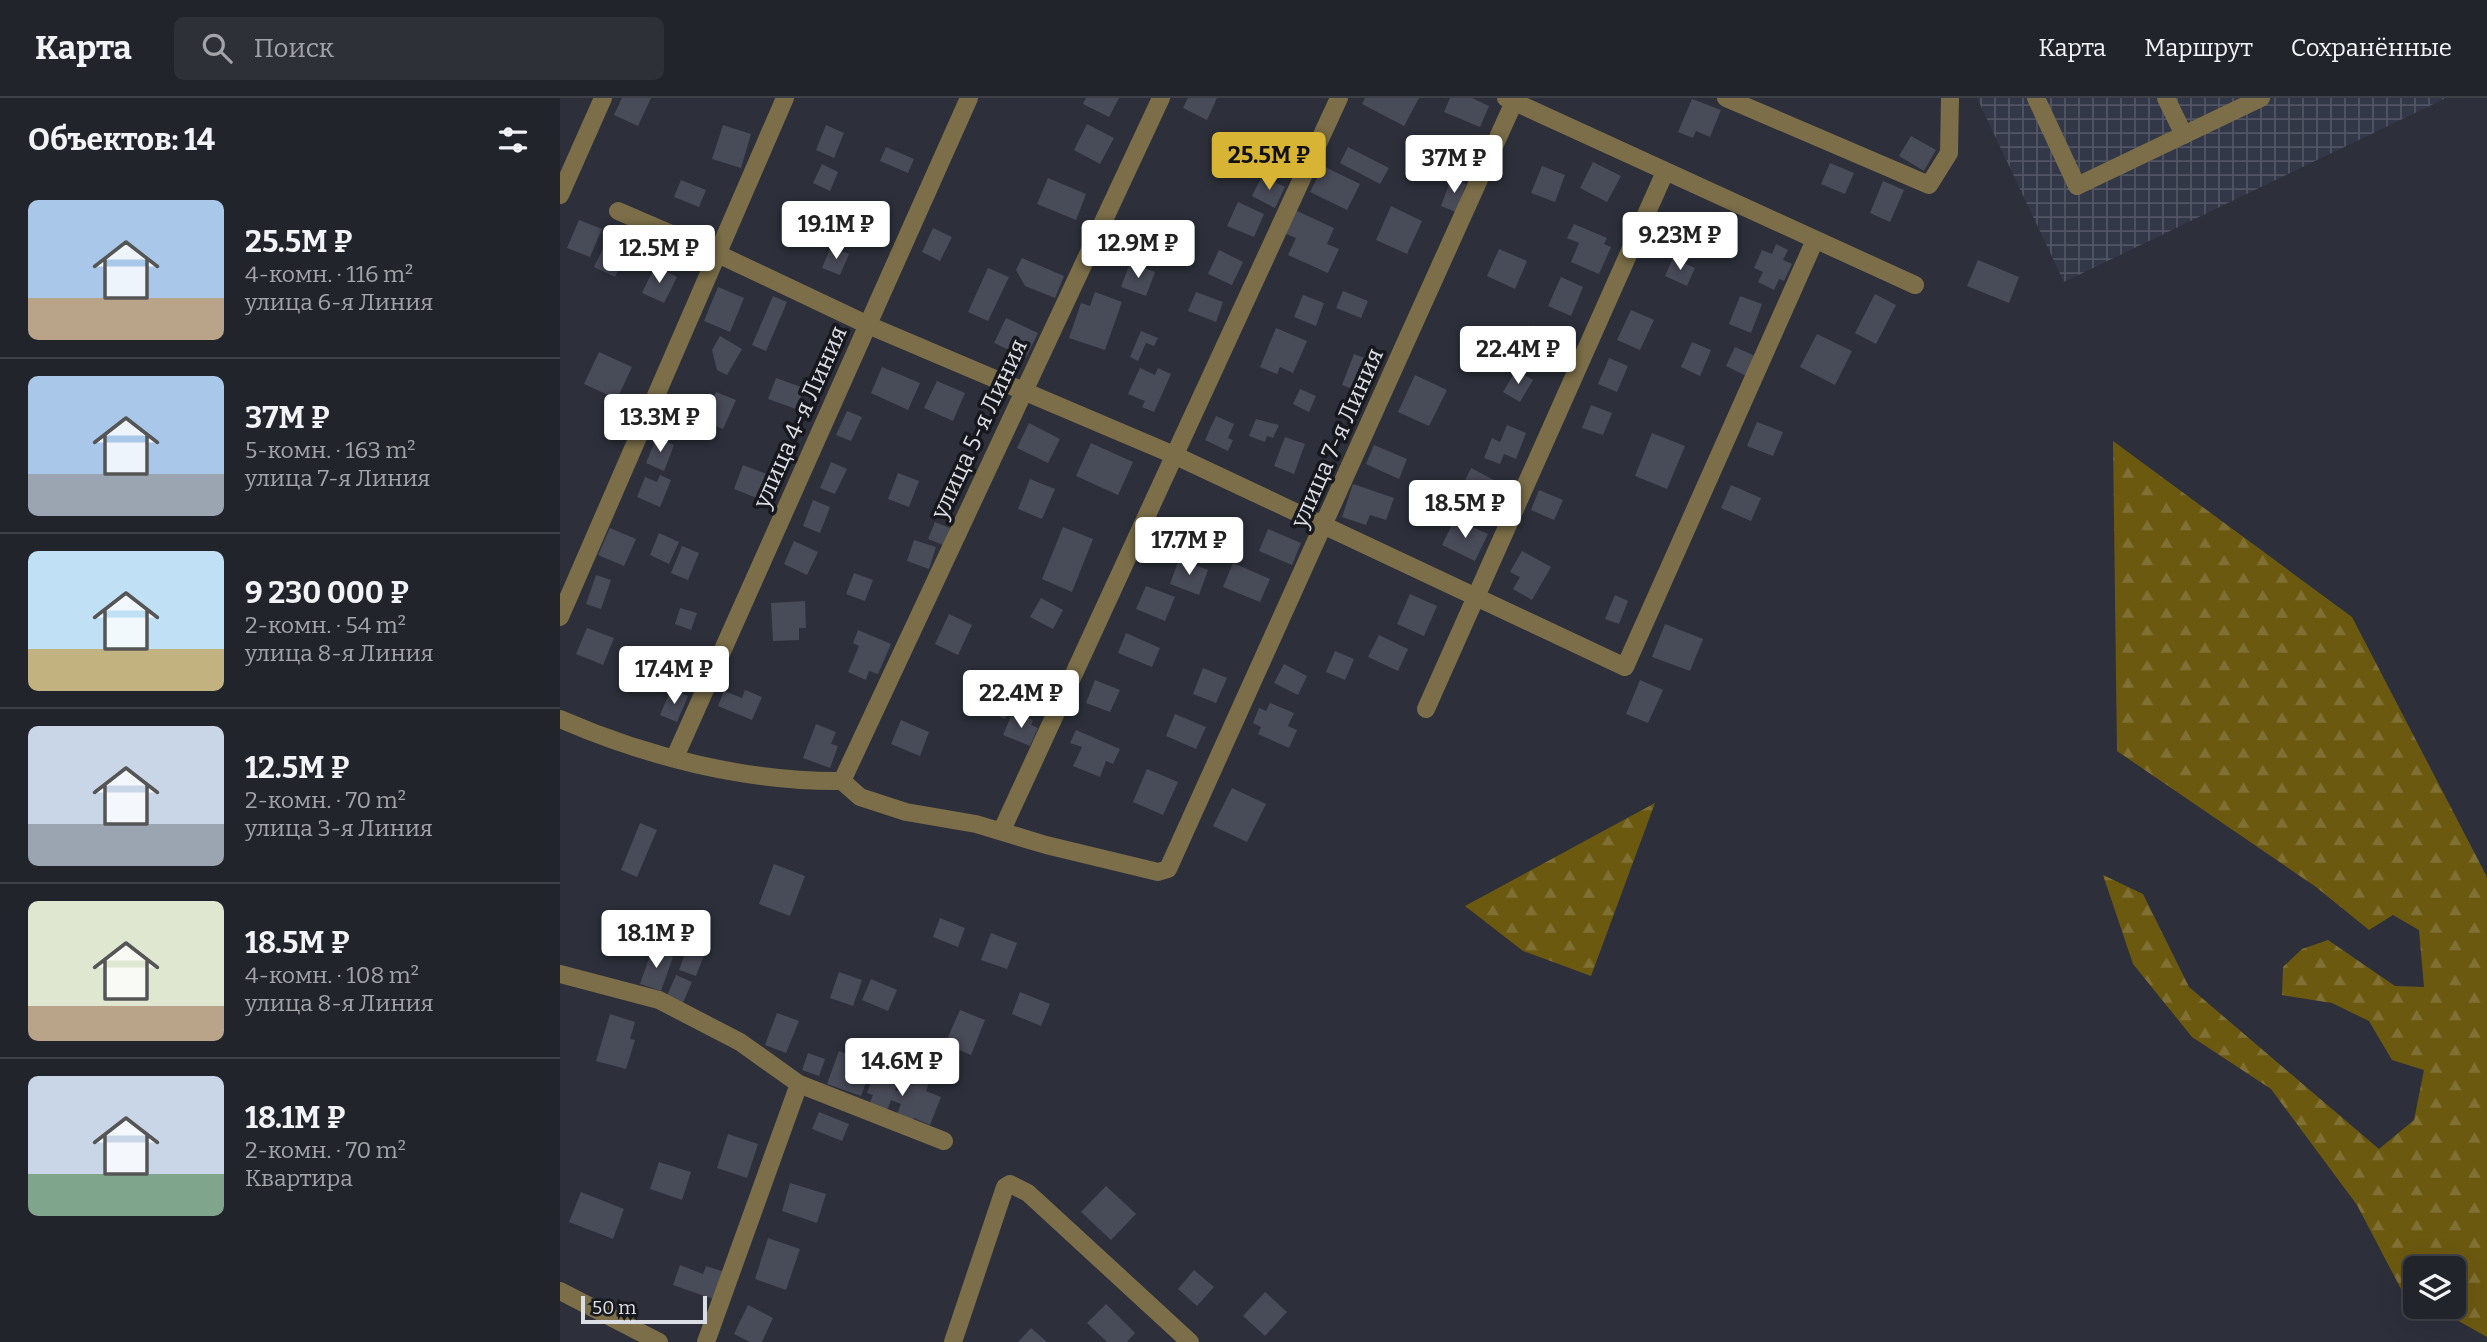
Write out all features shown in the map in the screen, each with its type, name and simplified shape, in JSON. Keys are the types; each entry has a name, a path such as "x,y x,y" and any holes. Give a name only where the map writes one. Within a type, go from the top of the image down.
{"street":[{"path":"560,195 603,98"},
{"path":"560,617 785,98"},
{"name":"улица 4-я Линия","path":"676,757 969,98"},
{"name":"улица 5-я Линия","path":"842,781 1161,98"},
{"path":"560,719 596,735 676,757 781,779 842,781 860,797 894,808 1002,830 1339,98"},
{"path":"1726,98 1929,185 1949,153 1950,98"},
{"path":"2036,98 2077,186 2261,98"},
{"path":"2166,98 2184,135"},
{"path":"1510,100 1915,285"},
{"name":"улица 7-я Линия","path":"1002,830 1046,845 1158,872 1168,869 1326,525 1510,100"},
{"path":"1426,709 1665,172"},
{"path":"618,211 718,254 868,325 1174,455 1625,667 1815,240"},
{"path":"560,974 659,1000 740,1042 799,1084 944,1142"},
{"path":"706,1342 799,1084"},
{"path":"953,1342 1004,1187 1010,1184 1028,1193 1190,1342"},
{"path":"560,1291 659,1342"}],"shaded area":[{"path":"1977,98 2446,98 2064,282"}],"green space":[{"path":"2113,441 2352,617 2487,877 2487,1337 2455,1319 2466,1319 2466,1256 2403,1256 2403,1290 2401,1289 2357,1205 2271,1089 2192,1037 2133,964 2103,875 2143,894 2189,987 2379,1149 2414,1120 2424,1070 2392,1060 2369,1021 2332,1003 2282,995 2283,967 2302,949 2328,940 2395,986 2424,987 2419,930 2393,915 2369,930 2316,887 2117,751"},
{"path":"1655,803 1591,976 1523,951 1465,906"}],"building":[{"path":"622,98 651,98 638,126 614,115"},
{"path":"1086,98 1119,98 1109,117 1083,104"},
{"path":"1188,98 1217,98 1207,120 1183,108"},
{"path":"1365,98 1419,98 1404,126 1362,104"},
{"path":"1450,98 1472,98 1489,106 1480,127 1444,112"},
{"path":"1692,99 1721,110 1710,137 1696,131 1693,138 1678,132"},
{"path":"1087,124 1114,138 1100,164 1074,150"},
{"path":"723,125 751,134 741,168 712,159"},
{"path":"826,125 844,133 834,158 816,150"},
{"path":"1911,136 1936,150 1924,171 1899,156"},
{"path":"886,147 914,159 908,173 880,161"},
{"path":"1348,147 1389,168 1380,184 1340,163"},
{"path":"1593,162 1621,176 1607,202 1580,188"},
{"path":"1830,163 1854,173 1845,194 1821,184"},
{"path":"822,164 838,172 830,191 813,183"},
{"path":"1323,166 1360,184 1347,210 1310,192"},
{"path":"1542,166 1565,175 1555,202 1531,193"},
{"path":"1262,176 1285,187 1275,208 1252,196"},
{"path":"1048,178 1086,194 1076,220 1037,204"},
{"path":"1451,179 1466,184 1456,212 1441,206"},
{"path":"681,180 706,190 699,207 674,197"},
{"path":"1883,181 1904,190 1890,222 1870,213"},
{"path":"1238,202 1264,214 1254,237 1227,226"},
{"path":"1391,206 1422,221 1407,254 1376,240"},
{"path":"1295,210 1334,228 1327,244 1339,249 1328,273 1288,255 1296,238 1284,233"},
{"path":"1698,212 1725,224 1715,247 1688,236"},
{"path":"579,220 602,229 590,257 567,248"},
{"path":"1574,224 1607,238 1604,244 1611,247 1599,274 1571,262 1579,243 1567,238"},
{"path":"614,226 635,235 615,277 594,267"},
{"path":"933,228 952,237 940,261 922,252"},
{"path":"1776,244 1788,250 1783,260 1792,264 1784,281 1779,279 1774,290 1758,282 1763,272 1754,268 1762,250 1772,254"},
{"path":"831,247 849,254 840,275 822,268"},
{"path":"1499,249 1527,261 1515,289 1487,276"},
{"path":"1219,250 1243,262 1232,285 1208,274"},
{"path":"1022,258 1064,276 1055,298 1025,286 1016,270"},
{"path":"1673,258 1695,268 1687,286 1665,276"},
{"path":"1978,260 2019,277 2009,303 1967,286"},
{"path":"1130,263 1155,272 1146,296 1121,287"},
{"path":"655,266 677,277 664,303 642,293"},
{"path":"988,268 1009,277 988,321 968,312"},
{"path":"1561,277 1583,287 1571,316 1548,306"},
{"path":"718,287 744,298 730,332 704,321"},
{"path":"1343,291 1368,301 1361,318 1336,308"},
{"path":"1095,292 1122,302 1105,350 1069,338 1081,303 1090,306"},
{"path":"1196,292 1223,302 1216,322 1188,311"},
{"path":"1875,294 1896,305 1876,344 1855,333"},
{"path":"1303,295 1324,303 1316,326 1294,317"},
{"path":"773,296 787,302 766,351 752,345"},
{"path":"1740,296 1762,304 1751,333 1729,324"},
{"path":"1631,310 1654,320 1640,350 1617,340"},
{"path":"1006,318 1038,333 1026,358 994,343"},
{"path":"1533,325 1554,335 1545,354 1524,343"},
{"path":"1276,328 1307,341 1293,373 1280,367 1277,374 1260,367"},
{"path":"1141,331 1158,338 1154,346 1146,343 1138,361 1130,357"},
{"path":"1817,334 1852,351 1835,385 1800,367"},
{"path":"720,336 742,349 727,375 717,370 712,350"},
{"path":"1692,342 1711,350 1700,376 1681,367"},
{"path":"1735,347 1755,356 1746,376 1726,366"},
{"path":"599,352 632,367 617,399 584,384"},
{"path":"1354,354 1378,363 1366,394 1342,385"},
{"path":"1609,358 1628,366 1617,392 1598,384"},
{"path":"882,367 920,383 908,410 871,393"},
{"path":"1140,368 1155,375 1158,368 1171,374 1154,412 1142,407 1145,401 1128,394"},
{"path":"1516,370 1533,380 1520,402 1503,392"},
{"path":"1415,375 1447,390 1429,426 1398,412"},
{"path":"776,378 804,388 796,409 768,399"},
{"path":"937,381 965,393 953,421 924,408"},
{"path":"1300,389 1316,396 1309,412 1293,404"},
{"path":"716,392 736,400 723,429 703,421"},
{"path":"1591,405 1612,413 1603,435 1582,428"},
{"path":"847,411 862,417 851,441 836,435"},
{"path":"1216,416 1234,424 1228,438 1233,440 1228,451 1205,440"},
{"path":"1256,419 1279,425 1273,438 1267,436 1265,442 1249,436"},
{"path":"1757,422 1783,432 1773,456 1747,446"},
{"path":"1029,423 1060,439 1048,463 1017,448"},
{"path":"1507,425 1526,433 1516,459 1504,454 1500,464 1484,458 1492,438 1500,442"},
{"path":"1652,433 1685,446 1667,489 1635,476"},
{"path":"657,437 674,445 664,471 646,463"},
{"path":"1285,437 1305,444 1294,474 1274,466"},
{"path":"1091,443 1133,462 1118,495 1076,476"},
{"path":"1374,445 1407,459 1399,479 1366,464"},
{"path":"831,462 847,469 835,494 820,488"},
{"path":"743,465 767,474 764,482 776,487 770,503 734,489"},
{"path":"1471,468 1500,483 1486,512 1457,497"},
{"path":"898,473 919,481 909,507 888,499"},
{"path":"660,475 671,480 660,507 637,497 645,477 657,482"},
{"path":"1030,479 1055,489 1042,519 1018,509"},
{"path":"1353,484 1394,498 1386,520 1370,515 1366,525 1342,517"},
{"path":"1731,485 1761,498 1751,521 1721,508"},
{"path":"1539,490 1563,500 1554,520 1531,510"},
{"path":"813,500 830,507 820,533 803,526"},
{"path":"1455,519 1488,534 1475,561 1442,545"},
{"path":"935,522 950,528 943,545 928,539"},
{"path":"1063,527 1093,539 1072,592 1042,579"},
{"path":"610,528 636,539 624,566 598,555"},
{"path":"1268,529 1301,543 1292,565 1259,551"},
{"path":"659,533 679,542 669,564 650,555"},
{"path":"914,540 936,547 929,569 907,561"},
{"path":"794,541 818,552 807,575 784,564"},
{"path":"682,546 699,553 688,580 671,573"},
{"path":"1522,551 1551,567 1532,600 1513,589 1520,577 1510,572"},
{"path":"1179,559 1208,570 1199,595 1170,584"},
{"path":"1233,563 1270,579 1260,602 1223,587"},
{"path":"854,573 873,580 865,601 846,594"},
{"path":"596,575 611,580 601,609 586,604"},
{"path":"1146,586 1175,597 1165,621 1136,609"},
{"path":"1410,594 1437,606 1424,636 1397,624"},
{"path":"1615,595 1628,601 1619,624 1605,619"},
{"path":"1041,598 1063,610 1053,629 1030,617"},
{"path":"805,601 806,628 799,628 799,640 773,641 771,603"},
{"path":"680,608 697,613 691,630 675,624"},
{"path":"949,614 972,625 958,655 935,644"},
{"path":"1665,624 1703,639 1690,671 1652,657"},
{"path":"587,628 614,638 603,665 576,654"},
{"path":"858,630 891,644 878,674 869,671 866,680 848,672 859,646 853,643"},
{"path":"1126,633 1160,648 1152,667 1118,653"},
{"path":"1379,635 1408,649 1398,671 1368,657"},
{"path":"1335,651 1354,659 1345,680 1326,672"},
{"path":"1284,664 1307,676 1298,695 1274,683"},
{"path":"1203,668 1227,678 1216,703 1193,694"},
{"path":"1095,680 1120,690 1110,712 1086,703"},
{"path":"1640,680 1663,690 1648,723 1626,714"},
{"path":"986,684 1015,697 1005,719 976,706"},
{"path":"671,689 688,696 677,722 660,715"},
{"path":"745,690 762,697 752,720 718,706 724,691 742,698"},
{"path":"1270,703 1294,713 1288,726 1297,730 1289,748 1258,734 1261,727 1253,723 1259,708 1266,711"},
{"path":"1019,714 1033,720 1031,725 1038,728 1030,746 1003,735 1011,716 1017,719"},
{"path":"1175,714 1206,727 1196,749 1166,736"},
{"path":"901,720 929,732 920,756 891,744"},
{"path":"816,724 836,732 831,744 838,746 830,768 803,758"},
{"path":"1076,730 1120,749 1113,764 1106,761 1100,777 1073,766 1082,747 1070,743"},
{"path":"1147,769 1178,782 1163,815 1133,802"},
{"path":"1232,788 1266,804 1247,842 1213,826"},
{"path":"640,823 657,830 637,877 621,870"},
{"path":"774,864 805,876 790,916 759,904"},
{"path":"940,918 965,928 958,947 933,937"},
{"path":"991,933 1017,943 1007,969 981,960"},
{"path":"689,943 706,950 696,976 679,970"},
{"path":"652,950 673,957 661,991 640,984"},
{"path":"839,972 862,980 853,1006 830,998"},
{"path":"676,975 692,982 682,1005 666,998"},
{"path":"871,979 897,990 888,1011 862,1000"},
{"path":"1020,992 1050,1004 1041,1026 1012,1014"},
{"path":"960,1010 985,1020 971,1055 945,1044"},
{"path":"777,1013 799,1021 786,1053 765,1045"},
{"path":"610,1014 635,1022 630,1039 635,1040 626,1069 596,1061"},
{"path":"930,1048 942,1052 938,1062 926,1058"},
{"path":"839,1051 873,1064 861,1096 827,1084"},
{"path":"808,1053 825,1059 819,1076 802,1070"},
{"path":"877,1066 900,1075 895,1090 903,1093 910,1076 929,1083 926,1091 941,1097 930,1125 914,1118 911,1128 894,1122 901,1104 891,1100 885,1116 867,1109 873,1095 867,1093"},
{"path":"819,1112 849,1124 842,1141 812,1129"},
{"path":"728,1134 758,1144 747,1178 717,1168"},
{"path":"659,1162 691,1172 682,1200 650,1189"},
{"path":"790,1183 826,1194 817,1223 782,1211"},
{"path":"1106,1186 1136,1214 1111,1240 1081,1212"},
{"path":"581,1192 624,1209 613,1239 569,1222"},
{"path":"768,1238 800,1249 786,1290 755,1279"},
{"path":"680,1265 703,1274 706,1266 722,1271 713,1299 673,1285"},
{"path":"1194,1270 1214,1287 1197,1306 1178,1289"},
{"path":"1265,1292 1287,1312 1265,1336 1243,1316"},
{"path":"1106,1304 1135,1333 1127,1342 1107,1342 1087,1323"},
{"path":"748,1305 773,1318 762,1342 750,1342 734,1334"},
{"path":"1031,1328 1047,1342 1018,1342"}]}
